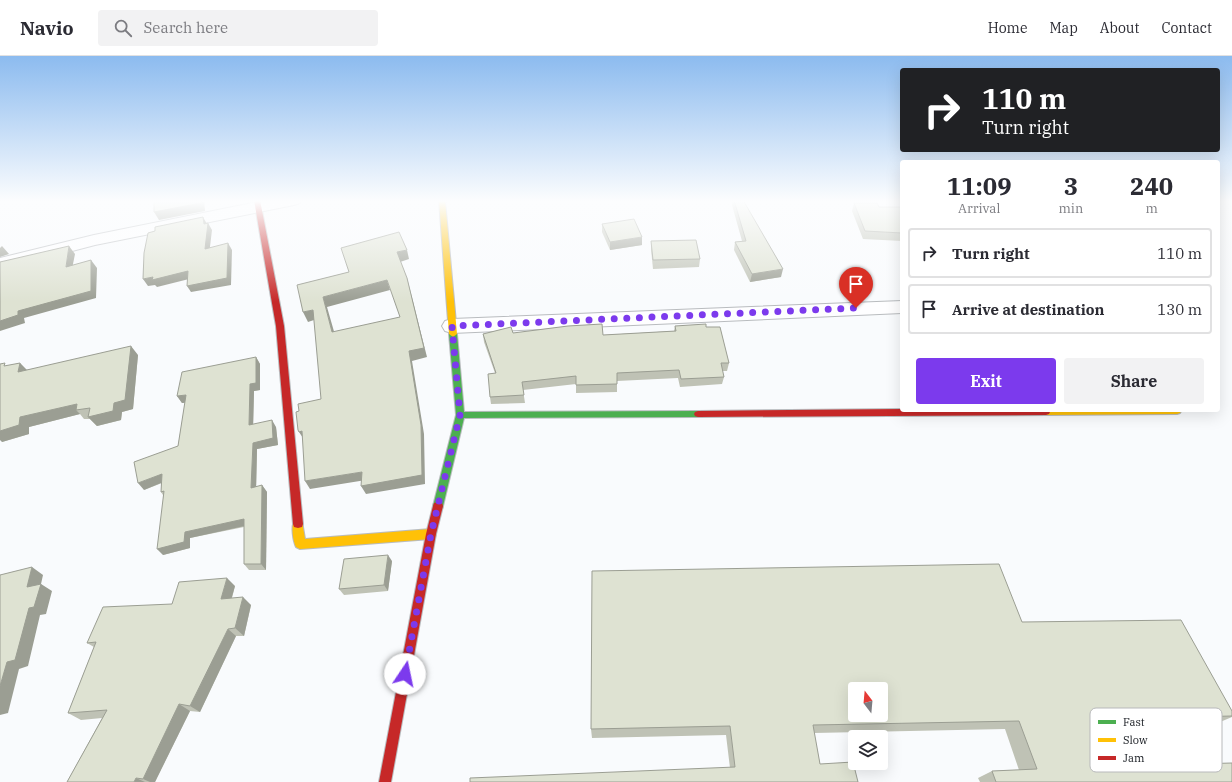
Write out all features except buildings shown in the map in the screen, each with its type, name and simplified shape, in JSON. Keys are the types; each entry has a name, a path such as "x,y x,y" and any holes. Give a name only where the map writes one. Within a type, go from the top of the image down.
{"street":[{"path":"0,264 122,234"},
{"path":"263,234 280,326 300,544 431,534"},
{"path":"385,782 431,534 460,415 445,234"},
{"path":"452,326 900,307"},
{"path":"460,415 1177,412"}],"traffic: fast":[{"path":"438,506 460,415 453,334"},
{"path":"460,415 698,414"}],"traffic: slow":[{"path":"445,234 453,334"},
{"path":"298,524 300,544 431,534"}],"traffic: jam":[{"path":"263,234 280,326 298,524"},
{"path":"698,414 1046,412"},
{"path":"385,782 431,534 438,506"}],"route":[{"path":"405,674 431,534 460,415 452,326 856,308"}]}
